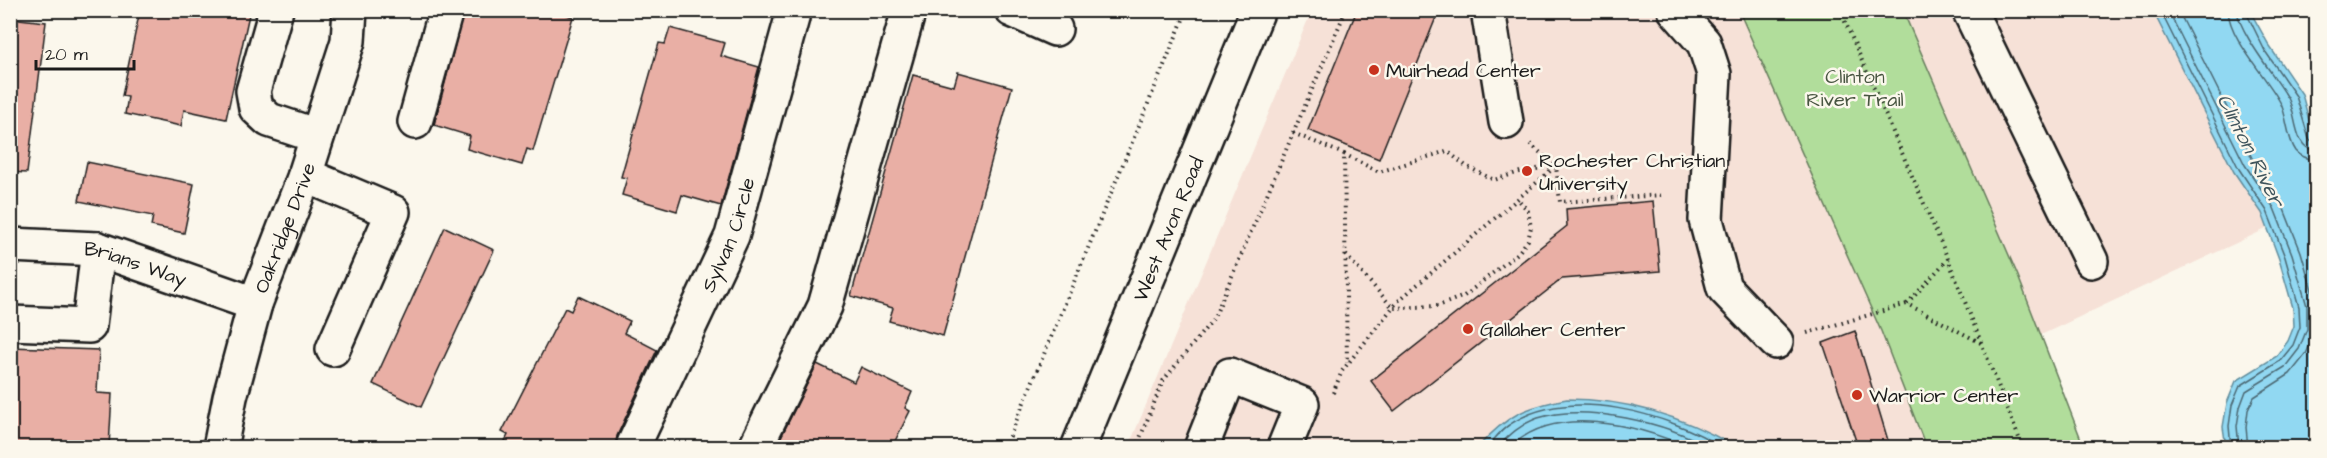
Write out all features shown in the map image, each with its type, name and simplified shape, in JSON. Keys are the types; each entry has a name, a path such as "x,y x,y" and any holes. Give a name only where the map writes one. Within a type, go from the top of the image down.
{"street":[{"path":"276,10 253,91 255,108 269,120 317,136"},
{"name":"Oakridge Drive","path":"220,447 230,397 255,304 305,175 348,41 350,10"},
{"path":"415,122 446,10"},
{"name":"Sylvan Circle","path":"635,447 634,444 732,236 792,18 790,10"},
{"path":"755,447 825,306 909,10"},
{"path":"1012,10 1055,29"},
{"name":"West Avon Road","path":"1078,447 1258,10"},
{"path":"1488,10 1506,122"},
{"path":"1675,10 1704,43 1714,74 1706,220 1724,288 1776,342"},
{"path":"1969,10 2091,261"},
{"path":"305,175 393,212 333,349"},
{"name":"Brians Way","path":"10,245 98,249 255,304"},
{"path":"10,323 89,326 98,249"},
{"path":"1201,447 1230,375 1302,404 1284,447"}],"path":[{"path":"1005,447 1187,10"},
{"path":"1136,447 1163,381 1214,318 1346,10"},
{"path":"1840,10 1948,259 2023,447"},
{"path":"1506,122 1556,166 1560,202 1661,195"},
{"path":"1293,133 1344,154 1379,172 1447,151 1466,166 1494,180 1523,171 1556,166"},
{"path":"1344,154 1347,364"},
{"path":"1329,404 1342,371 1393,308 1556,166"},
{"path":"1393,308 1438,306 1464,296 1518,253 1528,240 1531,227 1528,211 1518,199"},
{"path":"1346,255 1393,308"},
{"path":"1776,342 1907,304 1948,259"},
{"path":"1907,304 1982,344"}],"shaded area":[{"name":"Rochester Christian University","path":"1312,10 1739,11 1881,331 1926,447 1128,448"},
{"path":"1903,11 2153,11 2234,172 2262,213 2268,228 2041,335 2018,276"}],"green space":[{"name":"Clinton River Trail","path":"1739,11 1903,11 2018,276 2084,447 1926,447 1881,331"}],"water":[{"name":"Clinton River","path":"2153,11 2250,11 2270,47 2302,94 2316,146 2316,447 2226,447 2223,427 2227,403 2236,381 2277,356 2288,341 2294,326 2293,308 2279,259 2262,213 2234,172"},
{"path":"1567,399 1633,406 1696,427 1736,447 1478,447 1498,427 1518,414 1539,405"}],"building":[{"path":"140,10 250,10 226,119 184,110 181,126 125,114 128,97 122,96"},
{"path":"464,10 568,10 567,15 573,17 533,151 527,149 522,165 467,149 470,136 434,125"},
{"name":"Muirhead Center","path":"1357,10 1439,10 1379,159 1308,130"},
{"path":"10,18 46,22 27,173 10,172"},
{"path":"670,28 725,43 721,56 759,67 721,206 682,195 677,211 622,195 627,178 621,177 659,43 665,44"},
{"path":"958,72 1012,87 943,336 889,321 893,308 851,296 913,75 954,86"},
{"path":"87,162 194,184 184,233 151,226 153,216 79,201"},
{"name":"Gallaher Center","path":"1653,201 1660,271 1562,279 1394,411 1371,381 1567,226 1566,209"},
{"path":"445,227 494,250 421,407 373,384"},
{"path":"578,296 630,321 624,333 657,350 614,447 502,447 508,435 502,432 565,308 571,311"},
{"name":"Warrior Center","path":"1855,331 1890,447 1858,447 1823,343"},
{"path":"10,347 99,350 97,393 112,394 109,447 10,446"},
{"path":"817,364 854,382 861,367 912,392 905,408 910,411 892,447 776,447"}],"place":[{"name":"Muirhead Center","path":"1374,70"},
{"name":"Rochester Christian University","path":"1527,171"},
{"name":"Gallaher Center","path":"1468,329"},
{"name":"Warrior Center","path":"1857,395"}]}
